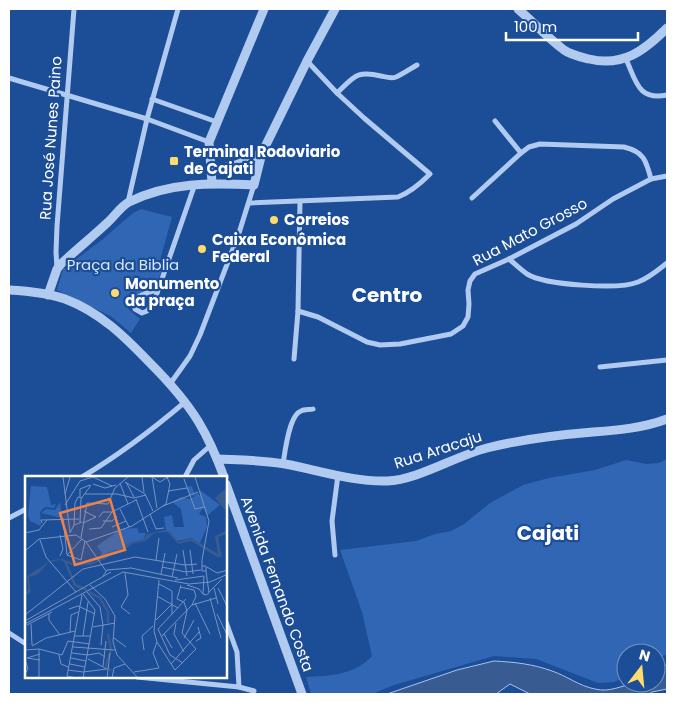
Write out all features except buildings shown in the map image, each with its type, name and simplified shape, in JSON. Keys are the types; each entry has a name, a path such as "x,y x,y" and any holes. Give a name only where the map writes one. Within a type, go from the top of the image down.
{"street":[{"name":"Rua José Nunes Paino","path":"57,269 56,252 66,94 74,9"},
{"path":"128,203 152,99 178,9"},
{"path":"212,183 209,142 264,9"},
{"path":"170,384 190,356 200,335 249,203 262,154 335,9"},
{"path":"518,9 566,51 597,61 613,62 626,59 640,52 667,28"},
{"path":"626,59 639,89 644,94 651,96 667,95"},
{"path":"249,203 398,197 418,186 430,174 337,93 308,60"},
{"path":"337,93 351,79 360,74 369,73 390,78 396,77 417,65"},
{"path":"9,78 147,119 209,142"},
{"path":"152,99 217,122"},
{"path":"495,121 520,153"},
{"path":"472,198 520,153 529,147 540,144 635,149 642,155 652,178"},
{"path":"211,171 236,165 262,154"},
{"name":"Rua Mato Grosso","path":"298,311 318,317 367,342 380,345 400,344 451,334 463,326 468,317 468,290 470,281 475,274 509,259 576,224 613,199 652,178 667,176"},
{"path":"48,295 57,269 128,203 164,189 195,184 254,185"},
{"path":"157,290 137,298 134,309 142,313 154,302 195,184"},
{"path":"294,358 298,311 300,201"},
{"path":"509,259 528,274 543,279 606,286 625,286 638,282 667,264"},
{"path":"9,290 48,295 66,300 108,323 121,333 185,402 199,422 224,476"},
{"path":"600,367 667,360"},
{"path":"84,476 114,458 185,402"},
{"path":"282,464 295,415 300,411 313,409"},
{"name":"Rua Aracaju","path":"217,459 282,464 369,480 397,480 413,476 462,455 488,448 528,439 626,429 650,425 667,419"},
{"path":"186,476 194,460 211,446"},
{"path":"335,555 332,521 338,474"},
{"name":"Avenida Fernando Costa","path":"228,490 302,694"},
{"path":"9,518 25,510"},
{"path":"228,627 237,652 239,687"},
{"path":"9,632 25,643"},
{"path":"147,678 239,687 254,691"}],"green space":[{"name":"Praça da Biblia","path":"141,209 172,217 159,264 164,266 154,289 133,296 126,307 140,319 131,333 112,317 57,290 63,269 103,239 133,213"},
{"path":"667,459 667,654 666,643 616,643 616,681 614,682 598,683 536,659 494,656 394,685 372,694 311,694 306,677 333,675 350,671 372,656 362,612 340,550 416,541 435,534 451,531 464,524 490,503 523,485 549,478 595,470 626,460 646,464 659,463"}],"shaded area":[{"path":"494,661 516,663 557,673 589,688 600,690 616,688 616,693 650,693 530,694 510,684 496,694 387,694 457,670"},
{"path":"667,664 667,689 666,689"}],"place":[{"name":"Terminal Rodoviario de Cajati","path":"174,161"},
{"name":"Correios","path":"274,220"},
{"name":"Caixa Econômica Federal","path":"202,249"},
{"name":"Monumento da praça","path":"115,293"}],"district":[{"name":"Centro","path":"387,295"},
{"name":"Cajati","path":"548,533"}]}
